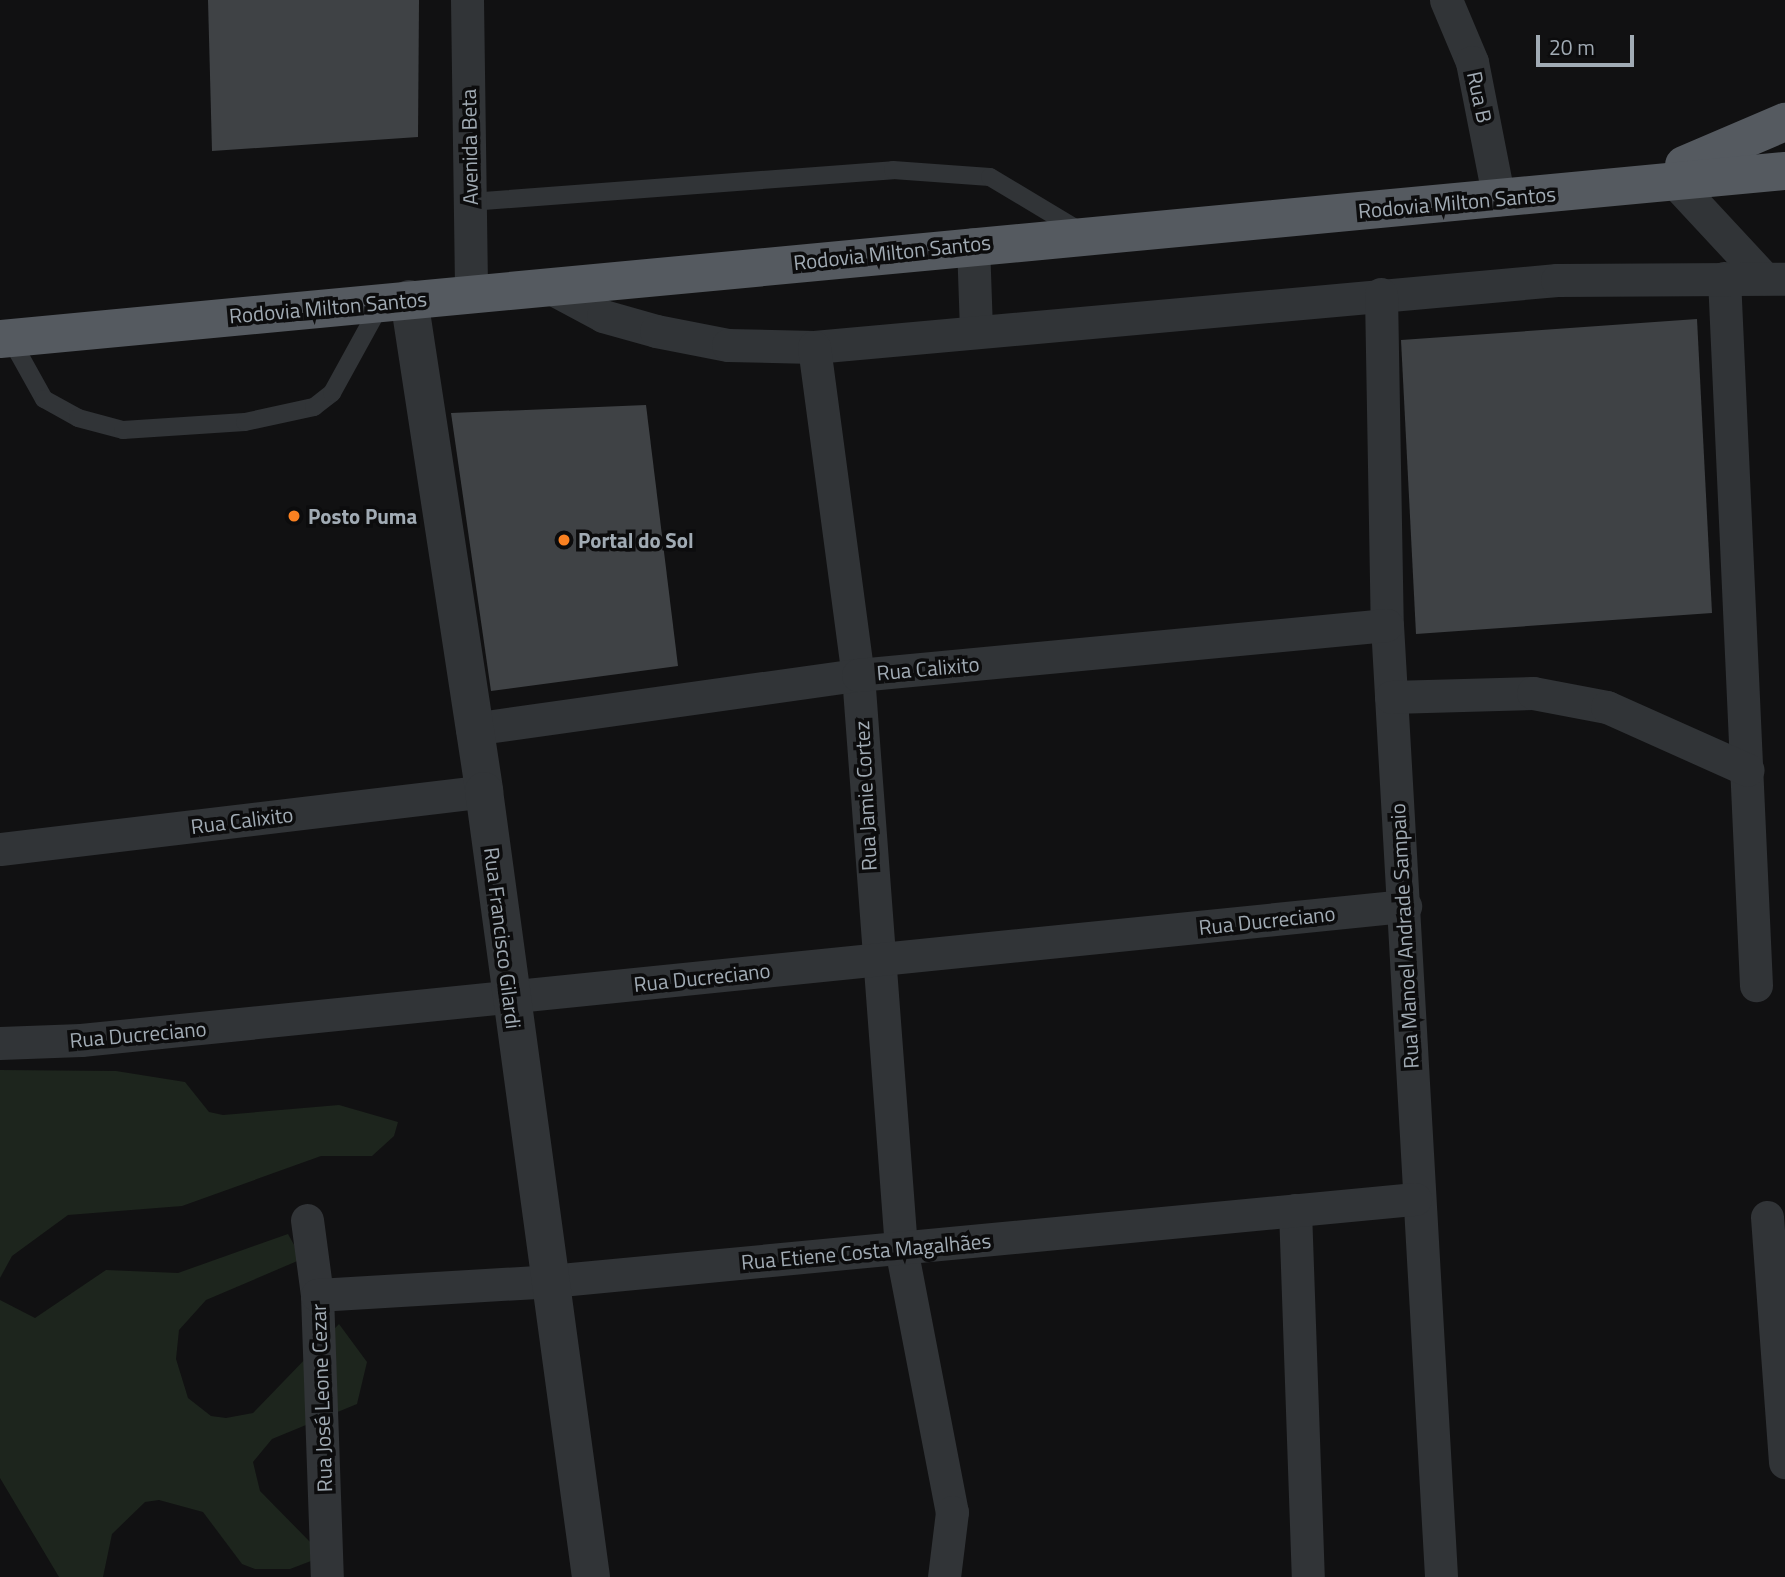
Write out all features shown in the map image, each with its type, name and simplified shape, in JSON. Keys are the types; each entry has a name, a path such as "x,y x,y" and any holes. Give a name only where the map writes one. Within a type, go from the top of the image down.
{"highway":[{"path":"1615,189 1732,149 1785,122"},
{"name":"Rodovia Milton Santos","path":"5,338 974,244 1615,189 1673,180 1775,175"}],"street":[{"name":"Avenida Beta","path":"467,0 471,294"},
{"name":"Rua B","path":"1446,0 1472,62 1499,199"},
{"path":"1673,180 1774,279"},
{"path":"974,244 976,332"},
{"path":"1724,278 1756,985"},
{"path":"549,287 603,316 656,331 728,345 814,346 1557,280 1774,279"},
{"name":"Rua Manoel Andrade Sampaio","path":"1381,294 1387,625 1405,906 1415,1199 1441,1577"},
{"name":"Rua Francisco Gilardi","path":"396,301 484,791 591,1577"},
{"name":"Rua Jamie Cortez","path":"814,346 858,675 875,960 901,1248 952,1512 944,1577"},
{"name":"Rua Calixito","path":"472,729 858,675 1387,625"},
{"path":"1391,697 1533,693 1608,707 1748,770"},
{"name":"Rua Calixito","path":"0,849 484,791"},
{"name":"Rua Ducreciano","path":"0,1043 510,996 1405,906"},
{"name":"Rua Etiene Costa Magalhães","path":"317,1295 550,1281 1415,1199"},
{"path":"1295,1210 1308,1577"},
{"path":"1767,1217 1785,1462"},
{"name":"Rua José Leone Cezar","path":"307,1220 317,1295 327,1577"}],"lane":[{"path":"470,202 893,170 990,177 1086,234"},
{"path":"5,338 44,399 78,418 123,430 233,423 314,407 332,393 396,301"}],"shaded area":[{"path":"0,1070 116,1071 185,1082 209,1112 223,1115 339,1105 398,1122 394,1136 372,1156 321,1156 182,1206 68,1215 12,1256 0,1278"},
{"path":"288,1234 302,1259 206,1300 179,1330 176,1359 188,1398 211,1416 226,1418 253,1413 339,1324 367,1362 357,1404 272,1439 253,1462 260,1491 315,1547 311,1561 290,1569 255,1569 242,1564 203,1512 159,1500 145,1502 112,1534 103,1577 59,1577 0,1478 0,1300 35,1318 106,1270 178,1273"}],"building":[{"path":"208,0 419,0 418,137 212,151"},
{"path":"1697,319 1712,613 1416,634 1401,340"},
{"name":"Portal do Sol","path":"646,405 678,666 491,691 451,413"}],"place":[{"name":"Posto Puma","path":"294,516"},
{"name":"Portal do Sol","path":"564,540"}]}
